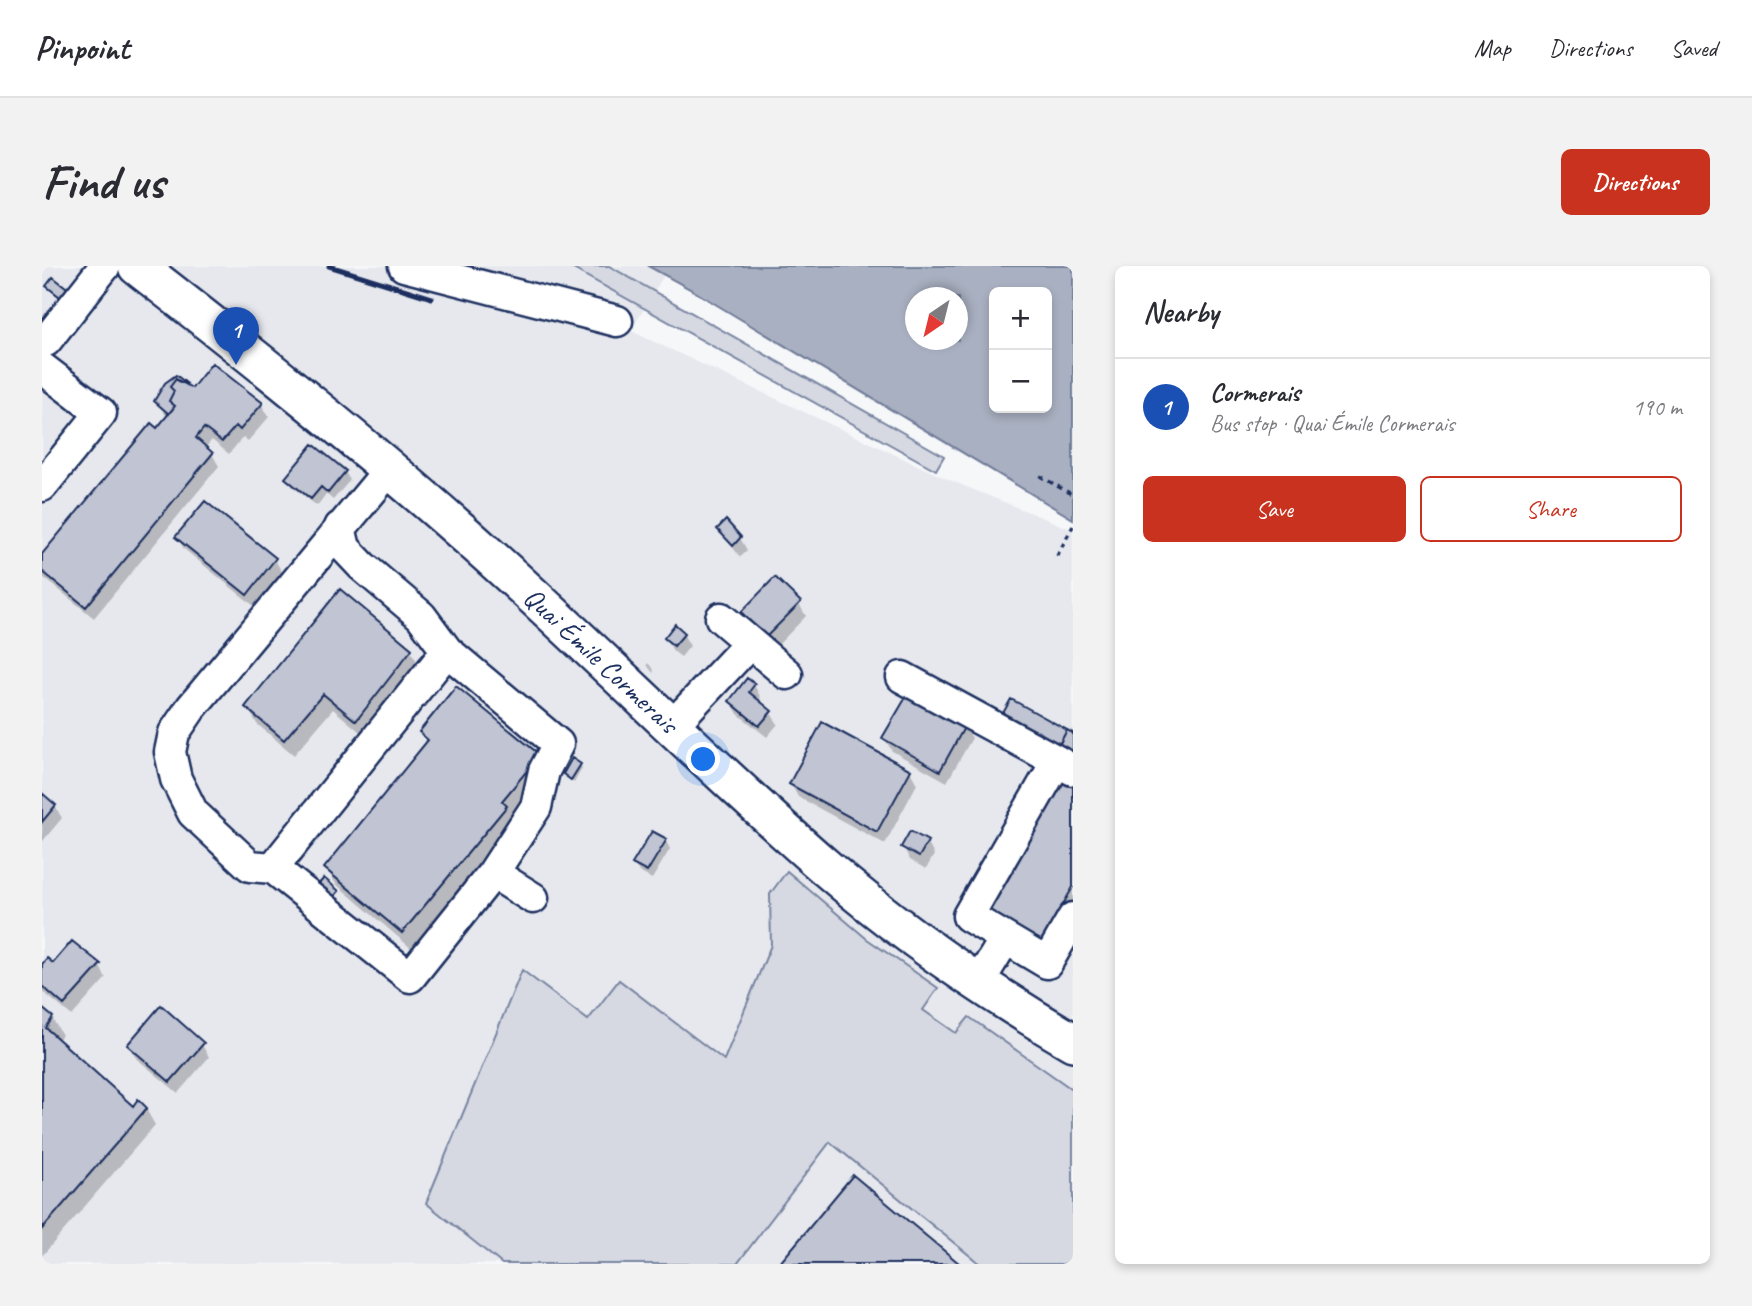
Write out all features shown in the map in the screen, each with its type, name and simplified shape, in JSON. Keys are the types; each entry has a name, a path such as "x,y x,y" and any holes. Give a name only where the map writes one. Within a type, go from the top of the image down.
{"main road":[{"name":"Quai Émile Cormerais","path":"137,266 486,553 825,867 900,926 979,982 1073,1042"}],"lane":[{"path":"48,468 101,413 44,354 105,266"},
{"path":"404,266 617,321"},
{"path":"340,527 345,548 421,616 447,651 558,744 544,771 536,807 493,873 410,977 273,868 250,866 193,813 176,779 170,752 174,733 191,708 340,527 388,470"},
{"path":"721,618 787,674"},
{"path":"672,726 750,643"},
{"path":"273,868 447,651"},
{"path":"902,677 1065,766 968,916 1048,962 1073,918"},
{"path":"493,873 533,898"},
{"path":"979,982 1005,939"}],"path":[{"path":"1040,476 1073,495"},
{"path":"1057,556 1073,526"}],"shaded area":[{"path":"42,266 648,266 664,275 631,331 947,479 1073,530 1073,1264 42,1264"},
{"path":"568,266 609,266 944,456 936,470"},
{"path":"787,871 867,939 938,988 923,1010 956,1033 969,1017 1073,1090 1073,1264 980,1264 830,1142 737,1264 502,1264 426,1203 522,970 588,1020 619,980 724,1060 771,945 770,894"}],"water":[{"path":"648,266 1073,266 1073,519 692,290"}],"building":[{"path":"53,277 71,291 64,300 46,286"},
{"path":"212,363 263,403 240,430 236,426 222,442 204,428 196,438 213,453 86,607 42,571 42,554 151,423 157,428 175,406 169,401 174,391 170,387 176,379 192,388"},
{"path":"176,375 186,383 176,379 170,387 174,391 169,401 175,406 169,414 154,401 165,383"},
{"path":"313,444 346,471 328,493 321,487 311,499 285,478"},
{"path":"205,501 276,558 247,595 175,537"},
{"path":"726,520 741,537 733,546 717,529"},
{"path":"775,577 801,602 766,637 741,612"},
{"path":"340,589 412,649 356,721 323,694 284,740 245,707"},
{"path":"675,624 685,633 674,646 664,638"},
{"path":"747,678 755,684 749,692 772,711 759,726 729,701"},
{"path":"456,686 540,755 502,801 507,806 402,933 324,868 428,740 419,732"},
{"path":"909,692 966,724 940,771 882,738"},
{"path":"1011,699 1067,730 1056,751 999,720"},
{"path":"822,722 911,770 877,832 789,784"},
{"path":"1067,730 1073,733 1073,757 1057,748"},
{"path":"572,758 581,764 571,780 563,774"},
{"path":"1062,780 1073,786 1073,887 1042,941 1022,930 1018,937 987,911"},
{"path":"42,793 56,805 42,822"},
{"path":"652,831 667,839 647,872 632,864"},
{"path":"910,831 928,841 919,857 901,847"},
{"path":"324,878 339,891 332,899 317,886"},
{"path":"72,941 101,964 64,1005 42,986 42,964 47,958 53,963"},
{"path":"161,1005 204,1043 170,1082 127,1045"},
{"path":"42,1008 53,1017 46,1028 133,1106 138,1099 147,1108 42,1229"},
{"path":"853,1175 960,1264 779,1264"}],"railway":[{"path":"329,266 432,298"}],"place":[{"name":"Cormerais","path":"236,365"}]}
